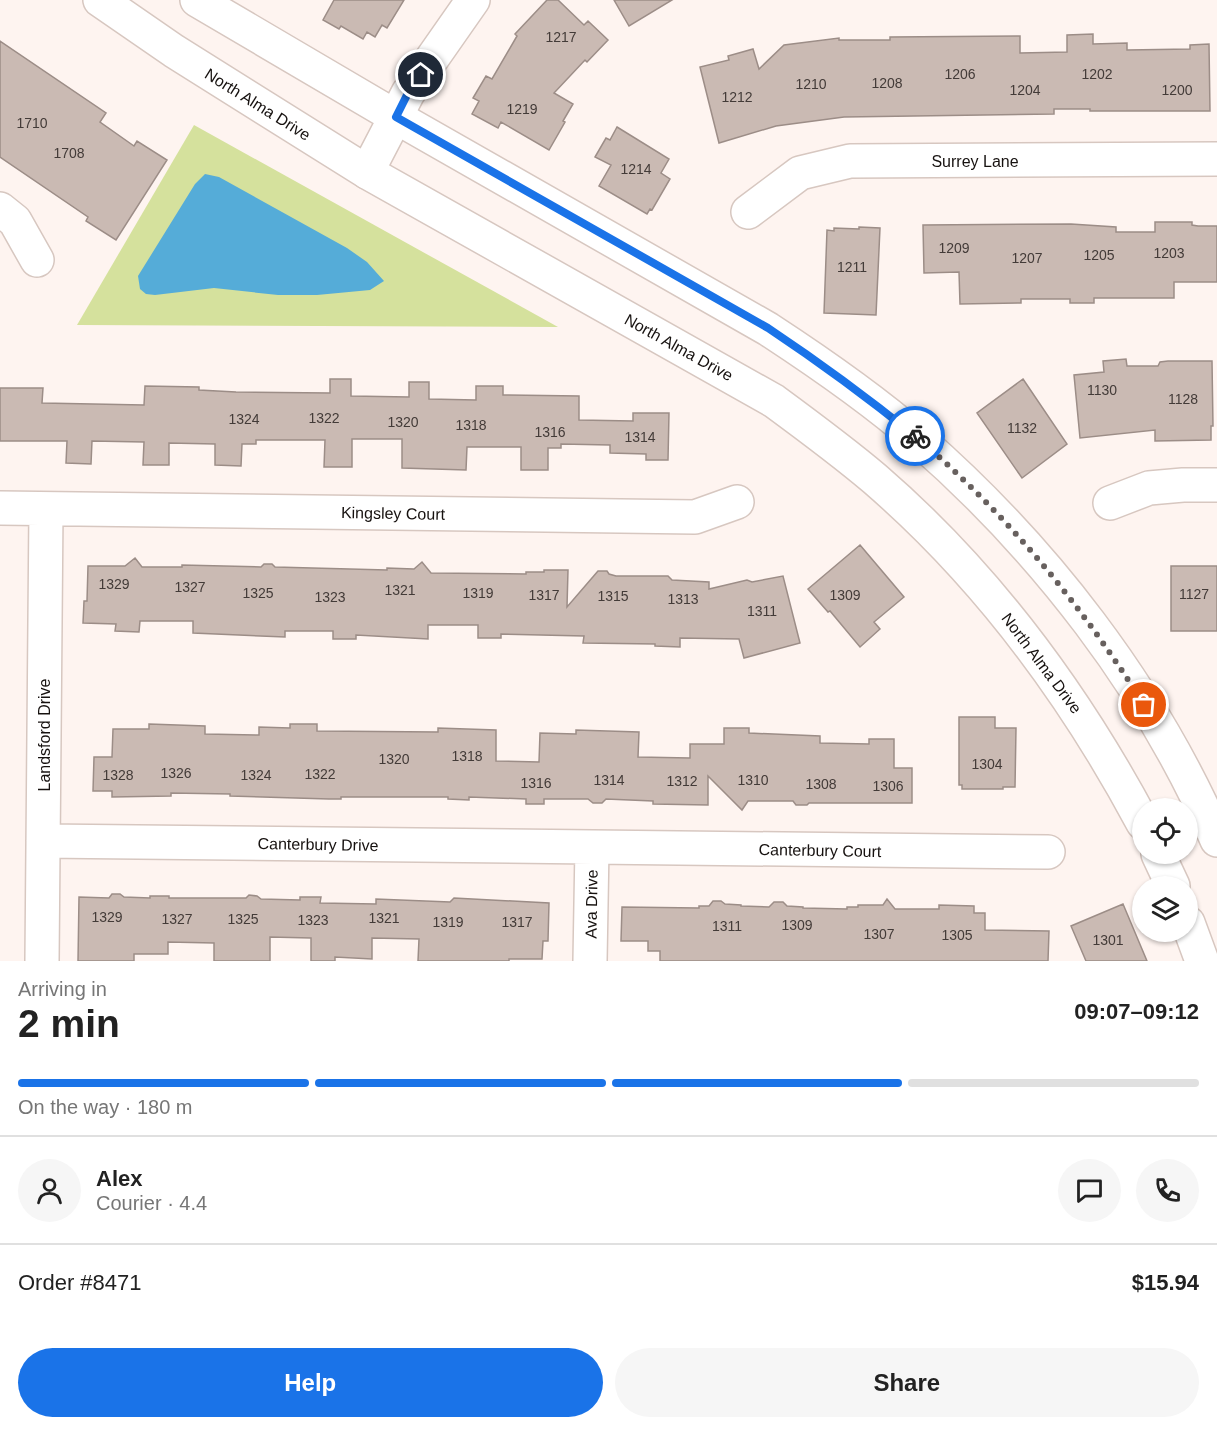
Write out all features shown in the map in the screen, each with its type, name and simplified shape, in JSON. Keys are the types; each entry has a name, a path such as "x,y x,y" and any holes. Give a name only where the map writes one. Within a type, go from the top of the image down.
{"street":[{"name":"North Alma Drive","path":"100,0 174,51 367,172 774,401 826,439 876,480 923,524 1010,619 1086,723 1132,802"},
{"path":"197,0 396,117 768,328 870,399 918,439 1006,524 1086,620 1122,670 1155,722 1186,776 1217,840"},
{"path":"367,172 408,93 473,0"},
{"name":"Surrey Lane","path":"748,212 800,172 850,161 1217,159"},
{"path":"0,209 15,221 37,260"},
{"path":"1110,503 1149,488 1183,484 1217,485"},
{"name":"Kingsley Court","path":"0,508 694,517 737,502"},
{"name":"Landsford Drive","path":"42,961 46,508"},
{"name":"Canterbury Drive","path":"43,841 592,847"},
{"name":"Canterbury Court","path":"592,847 1048,852"},
{"name":"Ava Drive","path":"590,961 592,847"},
{"path":"1195,942 1202,961"}],"green space":[{"path":"194,125 558,327 77,325"}],"water":[{"path":"205,174 219,177 347,248 367,262 384,281 370,290 317,295 278,295 214,288 146,294 140,289 138,276 195,184"}],"building":[{"path":"334,0 404,0 387,28 382,25 375,37 367,32 363,39 341,26 339,29 323,20"},
{"path":"547,0 558,0 584,25 588,21 608,40 587,62 585,60 554,93 573,104 549,150 501,122 498,128 472,114 479,101 473,98 486,76 492,79 517,36 515,34"},
{"path":"614,0 672,0 629,26"},
{"path":"1093,34 1093,44 1127,43 1127,50 1190,49 1190,45 1209,44 1210,111 1054,109 1054,114 844,117 776,126 719,143 700,67 729,60 728,56 753,49 759,69 784,45 839,38 839,40 890,40 890,37 1020,36 1020,53 1067,52 1067,35"},
{"path":"0,41 106,113 100,122 134,146 137,141 167,160 116,240 86,221 88,217 0,157"},
{"path":"617,127 669,159 661,173 670,179 652,210 650,209 647,214 599,186 611,165 595,157 606,138 610,140"},
{"path":"1155,222 1192,222 1192,225 1198,226 1217,226 1217,282 1174,282 1174,298 1094,298 1094,303 1070,303 1070,299 1021,299 1021,303 960,304 959,272 924,273 923,225 1071,224 1116,227 1116,232 1155,232"},
{"path":"859,227 880,228 876,315 824,313 827,230 859,229"},
{"path":"1126,359 1127,366 1158,366 1160,362 1168,361 1212,361 1213,426 1211,426 1211,440 1155,441 1155,430 1080,438 1074,375 1104,372 1103,361"},
{"path":"330,379 351,379 351,396 409,397 409,382 429,382 429,399 476,400 476,386 503,386 503,395 579,396 579,420 633,421 633,413 669,413 668,460 646,460 646,454 610,453 610,445 561,444 561,448 548,448 548,470 521,470 521,447 467,447 466,470 402,468 402,439 352,439 352,467 324,467 325,440 256,440 256,444 242,444 241,466 215,465 215,444 169,443 169,465 143,465 144,442 92,441 91,464 66,463 67,441 0,441 0,388 43,388 42,403 144,405 145,386 199,387 199,390 236,392 330,393"},
{"path":"1023,379 1067,444 1022,478 977,413"},
{"path":"860,545 904,597 874,622 880,629 860,647 808,589"},
{"path":"135,558 142,567 182,567 182,565 261,567 264,564 272,564 275,567 387,570 387,568 414,569 422,562 431,573 526,574 526,572 544,572 544,570 568,570 567,607 598,571 607,571 616,576 668,576 672,580 709,582 709,589 747,580 752,582 783,576 800,643 744,658 739,639 680,638 680,647 655,646 655,644 583,643 584,636 501,634 501,638 478,638 478,625 428,625 428,639 356,635 356,639 333,639 333,631 285,631 285,637 193,633 193,621 140,621 139,632 115,631 116,624 83,623 84,601 87,601 88,566 125,566"},
{"path":"1171,566 1217,566 1217,631 1171,631"},
{"path":"959,717 995,717 995,728 1016,728 1015,787 962,789 962,785 959,785"},
{"path":"149,724 205,726 205,734 259,735 259,727 290,728 290,724 317,724 317,731 438,732 438,728 496,730 496,761 539,762 540,733 576,734 576,730 639,732 638,757 690,758 690,744 724,744 724,728 749,728 749,733 820,736 820,743 869,744 869,739 894,739 894,768 912,768 912,803 796,805 793,801 748,801 742,810 708,776 708,805 653,804 653,801 606,799 602,803 593,803 588,799 544,799 544,804 526,804 526,799 469,797 469,800 448,799 448,797 329,799 171,793 171,796 112,797 112,791 93,791 94,757 112,757 113,729 149,729"},
{"path":"112,894 150,898 150,896 169,896 169,898 246,898 249,895 261,899 300,900 300,897 321,897 320,903 376,904 376,899 450,902 454,898 549,903 548,941 543,941 542,959 509,959 509,961 418,961 419,939 372,938 372,959 335,957 335,961 311,961 311,938 270,937 270,961 214,961 214,943 168,942 168,954 134,954 134,961 78,961 79,897 109,898"},
{"path":"887,899 895,909 939,909 939,905 974,906 974,913 985,913 985,930 1049,931 1048,961 660,961 660,951 648,951 648,941 621,941 622,907 699,908 699,906 709,906 713,901 721,901 725,904 741,906 769,907 774,902 783,902 787,906 803,908 847,909 847,907 858,907 858,905 883,905"},
{"path":"1123,904 1132,925 1132,942 1139,942 1147,961 1086,961 1071,926"}],"way so far":[{"path":"915,436 1006,524 1047,571 1086,620 1144,705"}],"route":[{"path":"421,75 408,93 396,117 768,328 820,362 915,436"}]}
